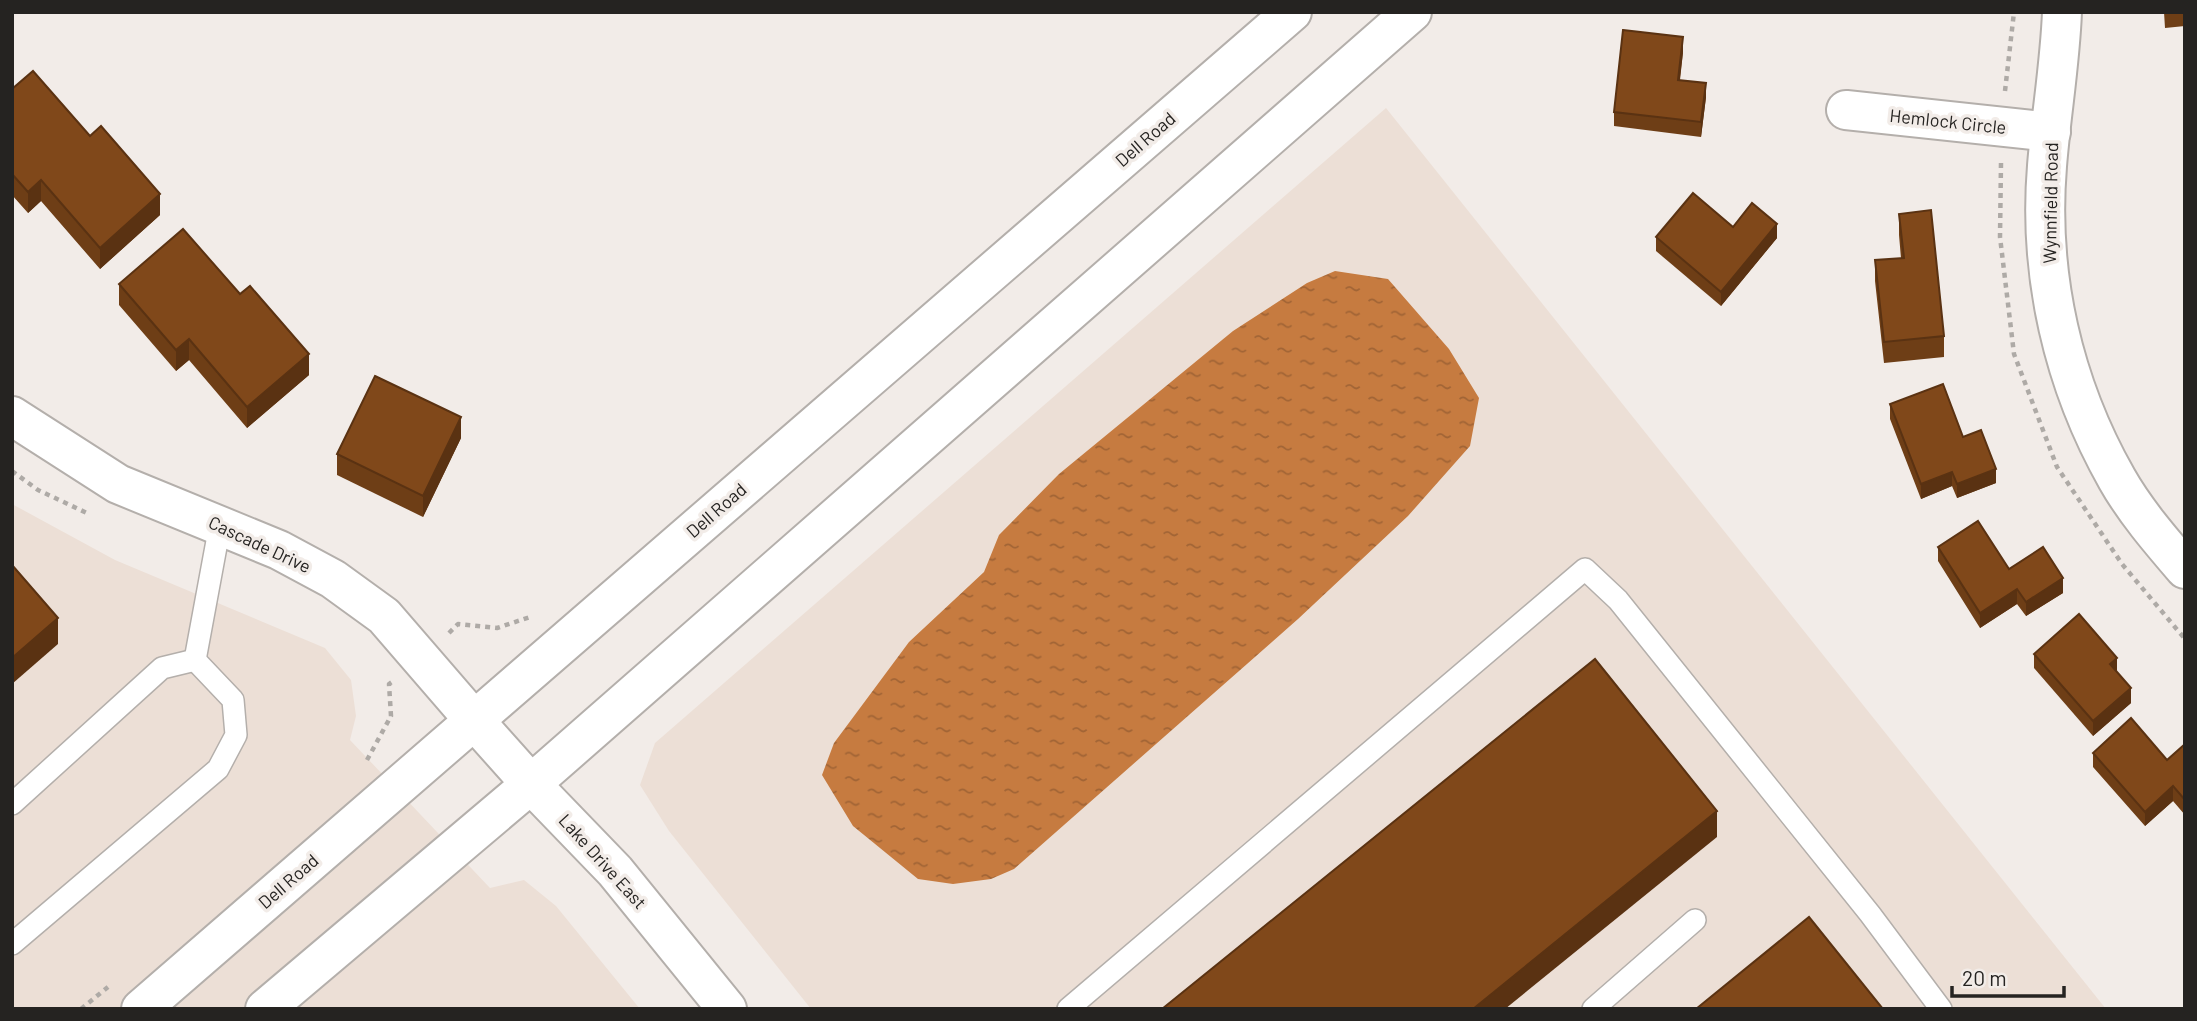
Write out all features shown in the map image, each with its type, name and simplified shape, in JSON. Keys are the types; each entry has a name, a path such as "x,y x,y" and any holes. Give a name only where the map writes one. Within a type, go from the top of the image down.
{"main road":[{"name":"Dell Road","path":"141,1009 1292,12"},
{"path":"265,1009 531,784 1412,12"},
{"name":"Wynnfield Road","path":"2062,12 2051,132 2045,249 2057,328 2077,393 2118,481 2185,569"},
{"name":"Hemlock Circle","path":"1846,110 2051,132"},
{"name":"Cascade Drive","path":"12,416 118,484 279,550 333,579 384,616 473,719"},
{"name":"Lake Drive East","path":"473,719 615,871 727,1009"}],"lane":[{"path":"195,660 220,525"},
{"path":"1068,1009 1585,569 1618,600 1870,914 1941,1009"},
{"path":"12,804 162,667 195,660"},
{"path":"12,944 218,769 236,735 233,700 195,660"},
{"path":"1593,1009 1695,920"}],"path":[{"path":"358,768 368,758 391,716 389,684 423,659 458,624 497,628 535,615"},
{"path":"81,1009 111,984"}],"shaded area":[{"path":"1386,108 2106,1009 811,1009 669,831 640,785 655,743"},
{"path":"12,504 115,560 325,648 351,680 356,716 350,740 490,888 524,880 556,906 640,1009 12,1009"}],"water":[{"path":"1335,271 1388,279 1449,349 1479,398 1470,446 1408,516 1298,619 1014,869 991,879 953,884 918,879 853,826 822,775 834,743 909,642 984,572 999,535 1059,474 1233,331 1307,283"}],"building":[{"path":"1623,30 1683,37 1678,80 1706,83 1701,122 1614,112"},
{"path":"33,71 90,136 101,126 160,194 100,248 41,180 28,192 12,174 12,89"},
{"path":"1693,193 1733,227 1752,203 1777,224 1721,292 1656,237"},
{"path":"1931,210 1944,336 1884,342 1875,260 1904,258 1899,214"},
{"path":"183,229 240,294 250,286 309,354 247,407 189,339 176,350 119,284"},
{"path":"375,376 461,417 423,496 337,454"},
{"path":"1943,384 1963,437 1981,430 1996,469 1957,484 1952,472 1921,484 1890,404"},
{"path":"1978,521 2009,569 2043,547 2063,578 2026,602 2017,589 1980,613 1938,547"},
{"path":"12,565 58,618 12,658"},
{"path":"2079,614 2117,658 2110,664 2131,688 2093,721 2034,654"},
{"path":"1595,659 1717,811 1473,1009 1162,1009"},
{"path":"2131,718 2167,760 2185,744 2185,800 2173,786 2145,812 2093,753"},
{"path":"1809,917 1883,1009 1696,1009"}]}
